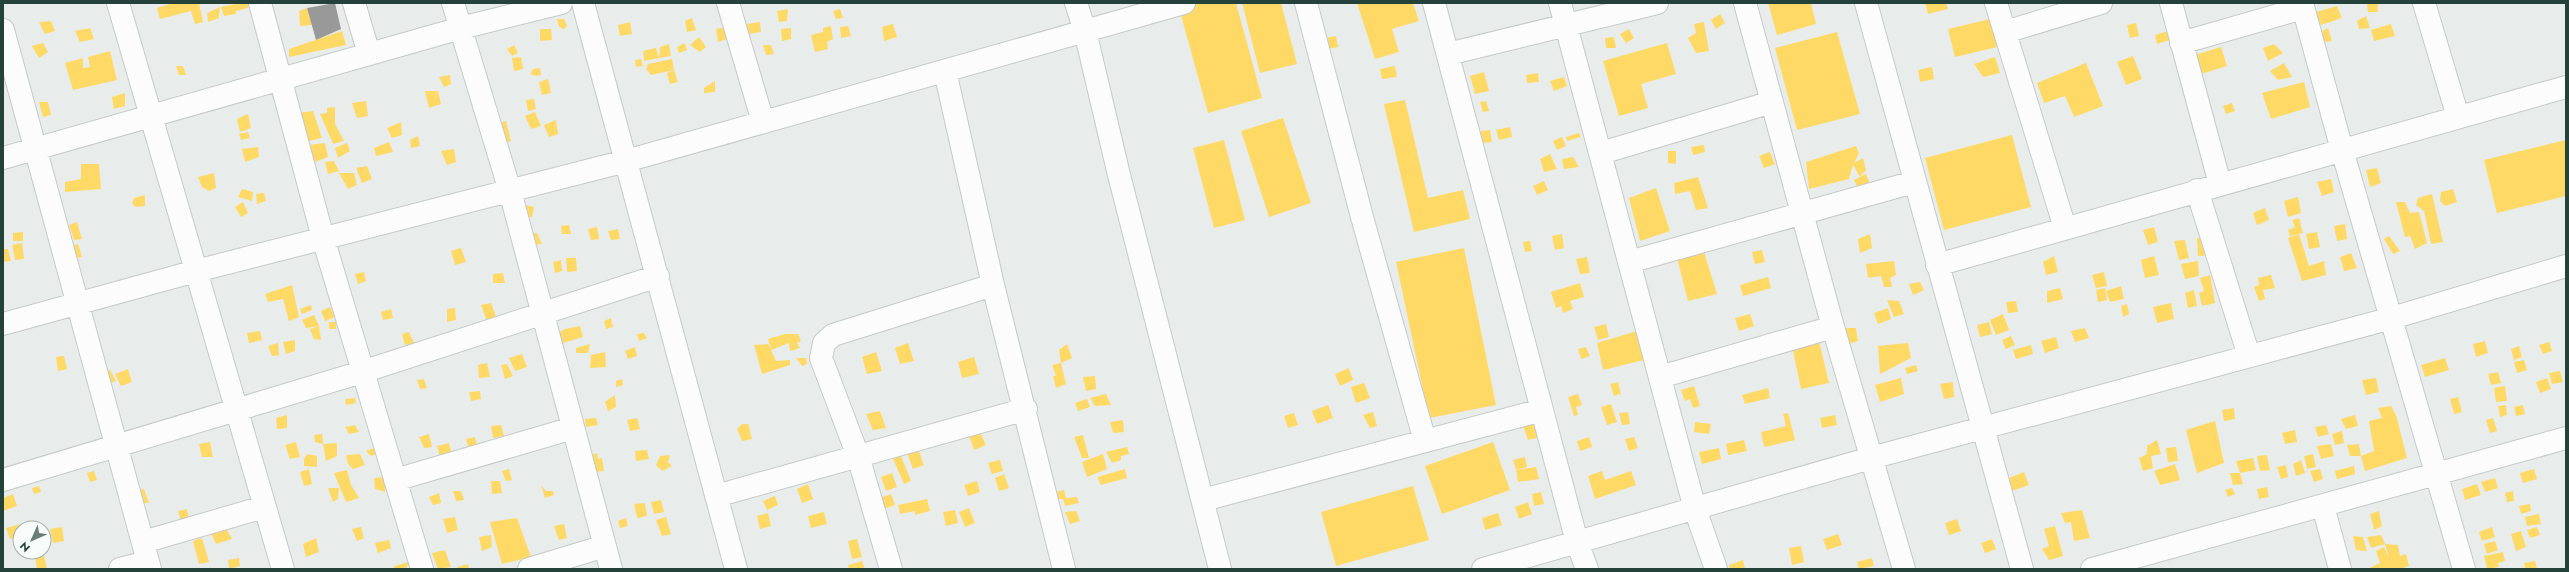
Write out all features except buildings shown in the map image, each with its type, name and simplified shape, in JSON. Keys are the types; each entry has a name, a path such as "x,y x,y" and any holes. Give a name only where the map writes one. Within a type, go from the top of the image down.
{"street":[{"path":"118,3 235,411 283,569"},
{"path":"260,3 323,238 422,569"},
{"path":"354,3 369,54"},
{"path":"453,3 510,191 611,569"},
{"path":"3,158 461,28 561,3"},
{"path":"583,3 736,569"},
{"path":"728,3 763,122"},
{"path":"1076,3 1085,32 1119,174 1220,569"},
{"path":"3,324 196,271 626,161 1184,3"},
{"path":"1306,3 1362,217 1425,441"},
{"path":"1434,3 1577,542 1587,569"},
{"path":"1560,3 1695,509 1716,569"},
{"path":"1448,54 1657,3"},
{"path":"1745,3 1803,214 1832,327 1904,569"},
{"path":"1866,3 1914,182 1984,428 2022,569"},
{"path":"1996,3 2065,228"},
{"path":"2005,32 2101,3"},
{"path":"2171,3 2220,184"},
{"path":"2424,3 2458,117"},
{"path":"2181,43 2302,6 2342,150 2464,569"},
{"path":"3,30 37,149 77,304 147,558"},
{"path":"945,71 993,285 1026,409 1064,569"},
{"path":"1937,265 2197,190 2566,87"},
{"path":"1601,154 1772,102"},
{"path":"1630,262 1914,182"},
{"path":"2197,190 2249,356"},
{"path":"1483,569 1871,458 2392,318 2566,266"},
{"path":"3,480 362,372 658,276"},
{"path":"891,569 858,456 821,358 824,343 833,335 993,285"},
{"path":"1660,377 1832,327"},
{"path":"716,496 1026,409"},
{"path":"1203,500 1542,410"},
{"path":"395,480 573,428"},
{"path":"2092,569 2566,438"},
{"path":"2323,506 2340,569"},
{"path":"120,569 264,507"},
{"path":"529,569 605,546"}]}
